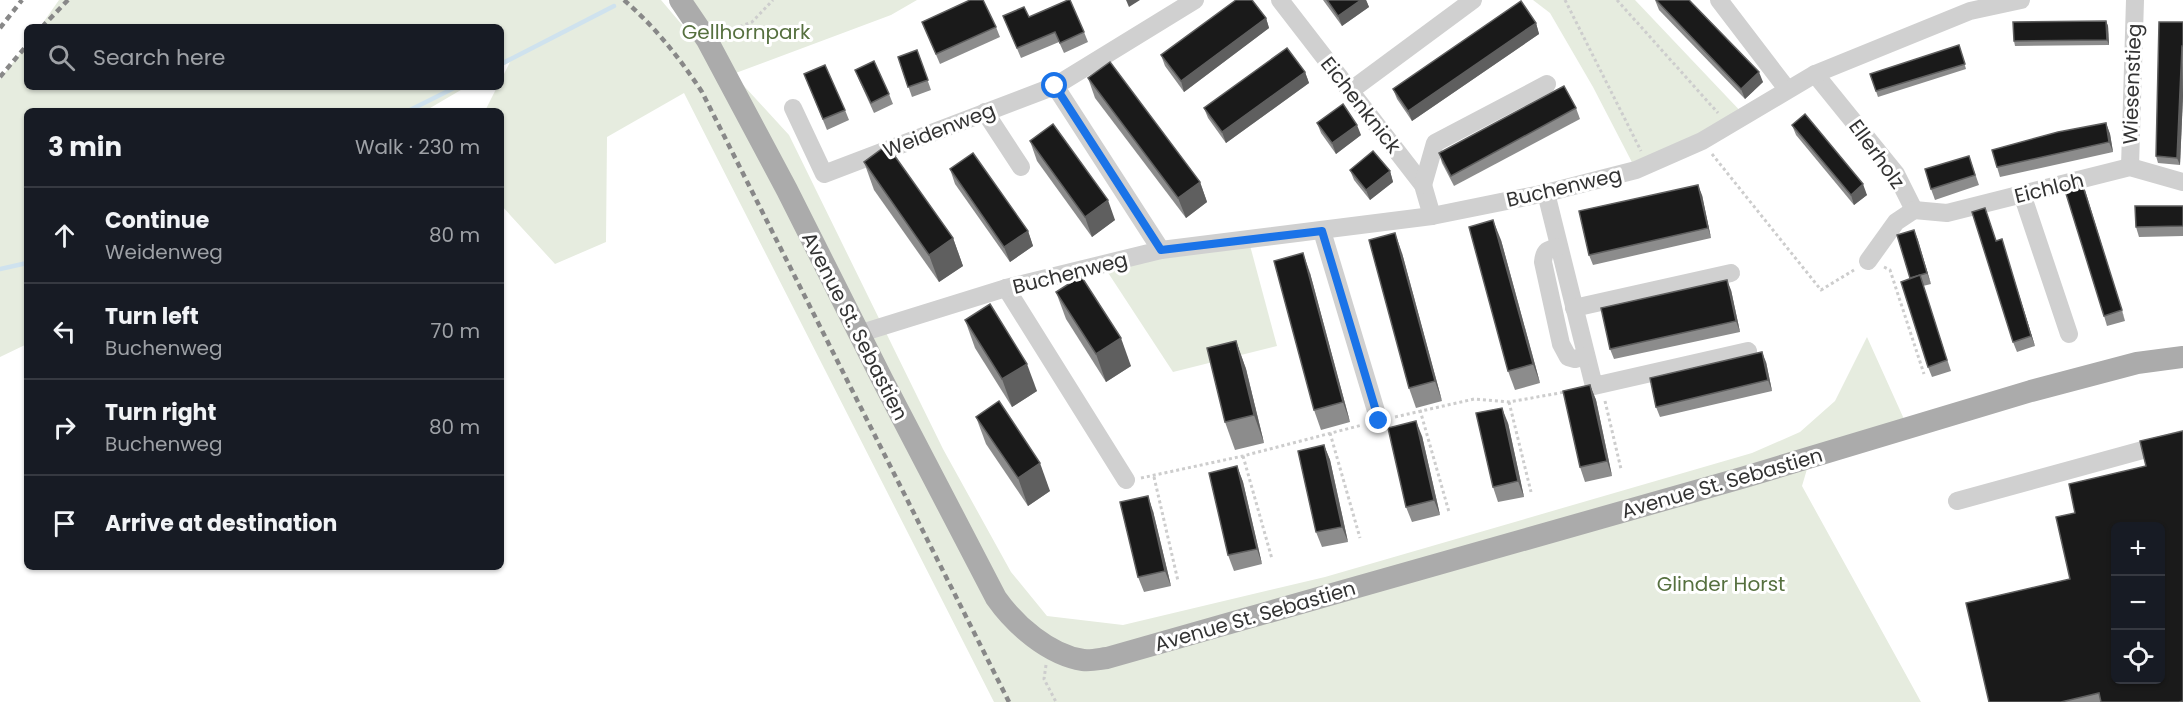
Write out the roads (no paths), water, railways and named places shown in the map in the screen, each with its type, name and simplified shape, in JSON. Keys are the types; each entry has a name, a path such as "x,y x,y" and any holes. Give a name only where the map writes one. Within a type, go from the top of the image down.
{"main road":[{"name":"Avenue St. Sebastien","path":"680,0 707,40 787,190 858,333 996,598 1007,615 1020,627 1050,646 1086,661 1107,658 1745,477 2041,389 2137,363 2183,357"}],"street":[{"name":"Eichenknick","path":"1280,0 1424,185 1432,216"},
{"path":"1350,91 1473,0"},
{"path":"1719,0 1787,89"},
{"name":"Buchenweg","path":"858,333 1006,288 1161,250 1432,216 1546,193 1649,165 1702,141 1815,74 1970,10 2021,0"},
{"name":"Wiesenstieg","path":"2130,167 2135,0"},
{"name":"Weidenweg","path":"794,108 824,174 1055,86 1188,2"},
{"name":"Ellerholz","path":"1815,74 1896,174 1914,210 1896,222 1868,261"},
{"path":"1424,185 1435,143 1547,84"},
{"path":"1055,86 1161,250"},
{"path":"985,112 1021,167"},
{"name":"Eichloh","path":"1914,210 1947,213 2130,167 2183,182"},
{"path":"1546,193 1586,356 1597,385 1748,351"},
{"path":"2022,194 2069,334"},
{"path":"1322,231 1379,421"},
{"path":"1559,247 1547,249 1543,254 1543,262 1561,344 1568,357 1575,359 1586,356"},
{"path":"1574,308 1731,273"},
{"path":"1006,288 1126,480"},
{"path":"1957,501 2183,439"}],"waterway":[{"path":"504,62 614,6"},
{"path":"414,108 450,90"},
{"path":"0,269 24,264"}],"railway":[{"path":"0,28 22,0"},
{"path":"45,24 68,0"},
{"path":"624,0 666,43 702,92 1009,702"},
{"path":"0,77 24,49"}],"park label":[{"name":"Gellhornpark","path":"746,32"},
{"name":"Glinder Horst","path":"1721,584"}]}
